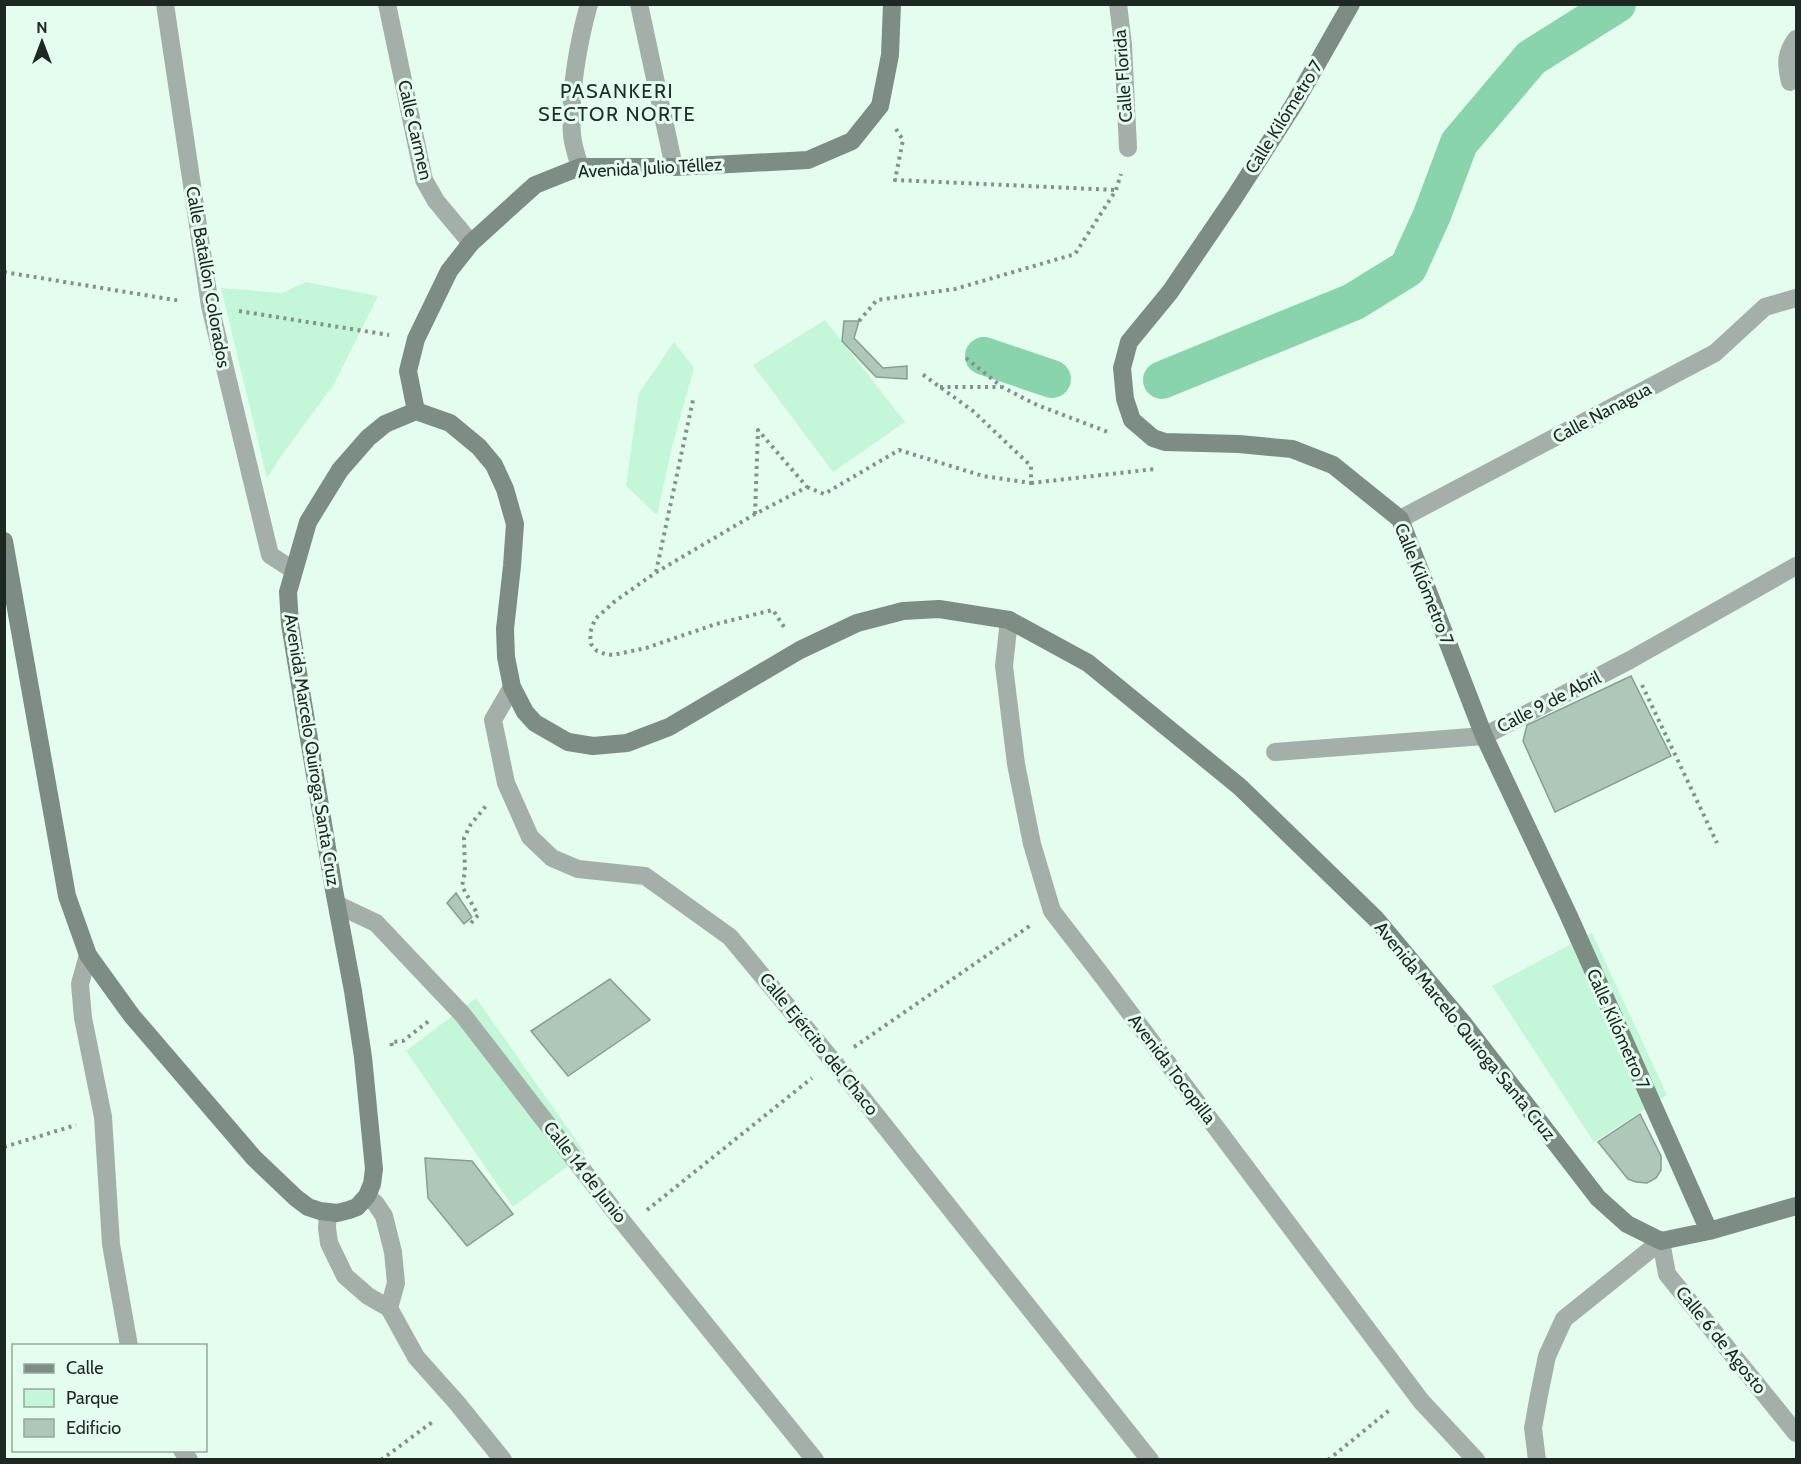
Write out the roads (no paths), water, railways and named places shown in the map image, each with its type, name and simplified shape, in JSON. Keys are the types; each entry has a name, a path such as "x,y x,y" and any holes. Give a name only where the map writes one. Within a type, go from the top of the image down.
{"main road":[{"name":"Avenida Julio Téllez","path":"416,411 408,371 416,339 449,271 471,243 535,185 580,167 674,167 808,160 852,141 880,106 890,55 892,4"},
{"name":"Calle Kilómetro 7","path":"1351,4 1293,106 1234,198 1170,292 1129,342 1122,368 1125,399 1132,420 1153,438 1166,442 1239,444 1293,449 1333,465 1400,519 1484,736 1568,914 1709,1231"},
{"name":"Avenida Marcelo Quiroga Santa Cruz","path":"367,1196 372,1184 374,1158 363,1057 290,624 288,592 308,522 340,470 368,438 385,424 416,411 450,423 479,447 494,465 505,489 515,525 505,629 506,657 512,687 525,712 535,723 568,742 593,746 627,743 669,727 800,650 857,623 903,610 939,609 1009,620 1088,663 1240,787 1376,919 1463,1023 1598,1198 1627,1224 1660,1241"},
{"path":"4,541 67,897 88,955 132,1016 254,1158 296,1198 308,1207 337,1213 362,1203 367,1196"},
{"path":"1660,1241 1709,1231 1797,1206"}],"street":[{"name":"Calle Batallón Colorados","path":"165,4 210,306 270,555 293,570"},
{"name":"Calle Carmen","path":"387,4 424,180 436,201 471,243"},
{"path":"580,167 572,137 572,103 582,31 589,4"},
{"path":"639,4 674,167"},
{"name":"Calle Florida","path":"1118,4 1128,148"},
{"path":"1790,82 1786,65 1790,47 1797,39"},
{"name":"Calle Nanagua","path":"1400,519 1715,353 1765,307 1797,298"},
{"name":"Calle 9 de Abril","path":"1275,752 1484,736 1630,660 1797,566"},
{"name":"Avenida Tocopilla","path":"1009,620 1004,666 1016,764 1032,844 1052,911 1413,1391 1476,1460"},
{"name":"Calle Ejército del Chaco","path":"512,687 493,720 506,783 530,837 552,858 578,869 645,876 730,937 834,1061 1150,1460"},
{"name":"Calle 14 de Junio","path":"338,905 376,923 463,1015 626,1226 815,1460"},
{"path":"88,955 80,984 83,1018 103,1117 111,1244 129,1344"},
{"path":"367,1196 384,1216 393,1252 396,1283 389,1308"},
{"path":"328,1212 329,1243 345,1276 368,1296 389,1308 416,1358 458,1403 503,1460"},
{"path":"1537,1460 1533,1428 1539,1395 1547,1356 1564,1319 1660,1241"},
{"name":"Calle 6 de Agosto","path":"1660,1241 1667,1274 1797,1433"}],"waterway":[{"path":"1162,380 1353,302 1408,268 1432,215 1459,143 1531,58 1617,4"},
{"path":"984,356 1052,379"}],"district":[{"name":"PASANKERI SECTOR NORTE","path":"617,102"}]}
